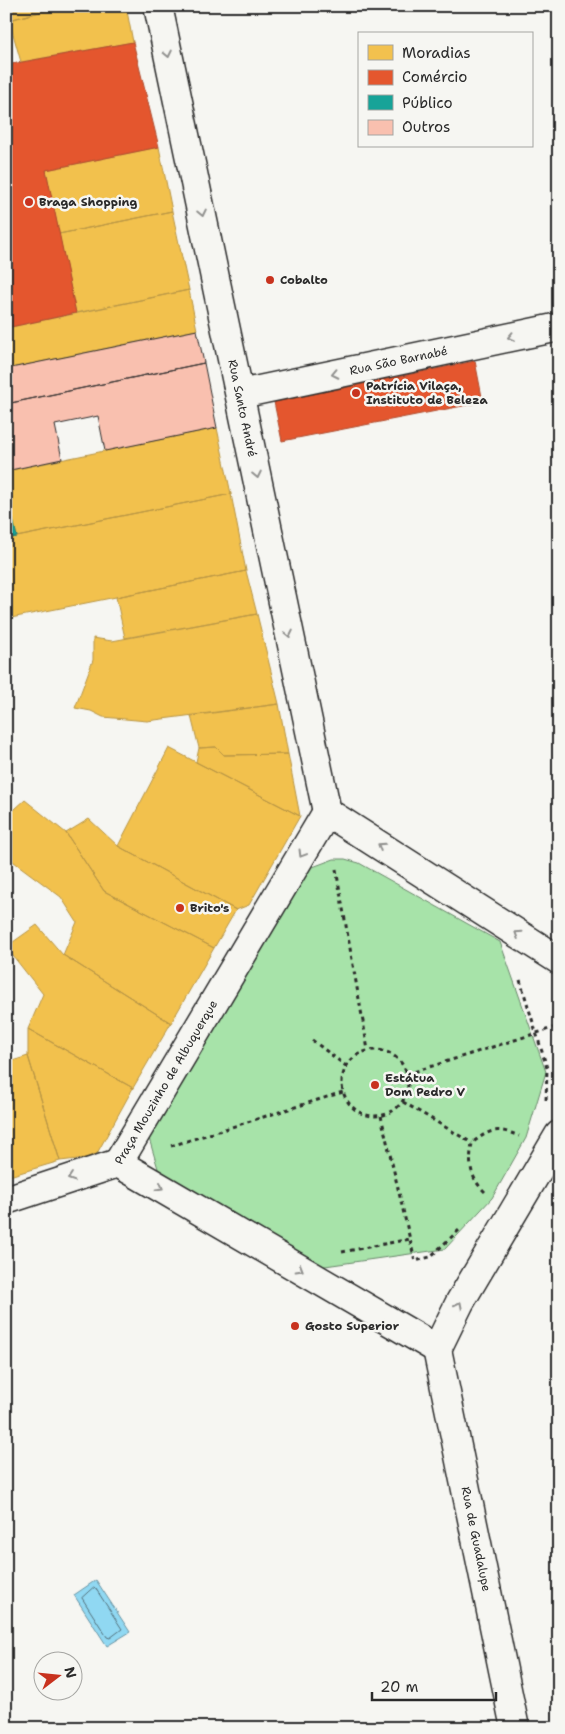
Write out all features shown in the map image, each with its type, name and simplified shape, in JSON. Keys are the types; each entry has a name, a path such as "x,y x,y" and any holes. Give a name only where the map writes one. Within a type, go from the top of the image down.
{"street":[{"name":"Rua Santo André","path":"158,6 327,812"},
{"name":"Rua São Barnabé","path":"240,394 559,327"},
{"path":"327,812 559,960"},
{"name":"Praça Mouzinho de Albuquerque","path":"327,812 118,1162 437,1349"},
{"path":"437,1349 460,1302 559,1134"},
{"path":"6,1200 118,1162"},
{"name":"Rua de Guadalupe","path":"437,1349 515,1728"}],"path":[{"path":"327,812 368,1050"},
{"path":"518,975 547,1068 547,1101 543,1109"},
{"path":"407,1074 559,1026"},
{"path":"312,1040 346,1066"},
{"path":"368,1050 381,1050 392,1054 402,1063 407,1074 408,1088 403,1102 393,1111 381,1116 369,1116 358,1112 349,1103 343,1092 342,1079 346,1066 356,1056 368,1050"},
{"path":"169,1146 343,1092"},
{"path":"403,1102 472,1143"},
{"path":"381,1116 416,1261 430,1257 448,1242 463,1224"},
{"path":"492,1198 478,1186 469,1164 472,1143 486,1132 503,1130 526,1138"},
{"path":"168,1140 172,1153"},
{"path":"334,1254 410,1239"}],"green space":[{"path":"334,859 345,859 359,863 500,942 546,1072 526,1138 492,1198 445,1249 318,1267 159,1172 148,1135 300,878 310,868"}],"water":[{"path":"96,1580 130,1632 107,1646 74,1595"}],"building: Moradias":[{"path":"6,6 63,6 6,20"},
{"path":"63,6 126,6 133,42 21,62 9,20"},
{"path":"159,147 172,211 59,234 46,170"},
{"path":"172,211 189,290 76,313 59,234"},
{"path":"189,290 197,330 6,369 6,328"},
{"path":"217,428 231,494 17,537 6,489 6,471"},
{"path":"231,494 246,571 6,619 6,539"},
{"path":"246,571 257,614 125,638 116,597"},
{"path":"257,614 279,704 147,721 103,717 91,711 75,708 93,660 93,638 112,641"},
{"path":"279,704 288,754 224,755 216,747 199,748 191,716"},
{"path":"216,747 224,755 288,754 300,816 196,762 199,748"},
{"path":"169,748 300,816 249,905 236,910 118,846"},
{"path":"25,800 66,833 104,891 214,948 171,1023 63,955 77,922 61,897 6,856 6,817"},
{"path":"89,819 118,846 236,910 214,948 104,891 66,833"},
{"path":"37,925 63,955 171,1023 133,1088 28,1029 43,994 6,947"},
{"path":"28,1029 133,1088 95,1157 60,1161 28,1056"},
{"path":"28,1056 60,1161 6,1177 6,1063"}],"building: Comércio":[{"name":"Braga Shopping","path":"133,42 159,147 46,170 76,313 6,328 6,65"},
{"path":"475,361 483,402 282,441 274,402"}],"building: Público":[{"path":"6,489 17,537 6,539"}],"building: Outros":[{"path":"197,330 204,363 6,404 6,369"},
{"path":"204,363 217,428 105,451 98,416 55,425 62,459 6,471 6,404"}],"place":[{"name":"Braga Shopping","path":"29,202"},
{"name":"Cobalto","path":"270,280"},
{"name":"Patrícia Vilaça, Instituto de Beleza","path":"356,393"},
{"name":"Brito's","path":"180,908"},
{"name":"Estátua Dom Pedro V","path":"375,1085"},
{"name":"Gosto Superior","path":"295,1326"}]}
